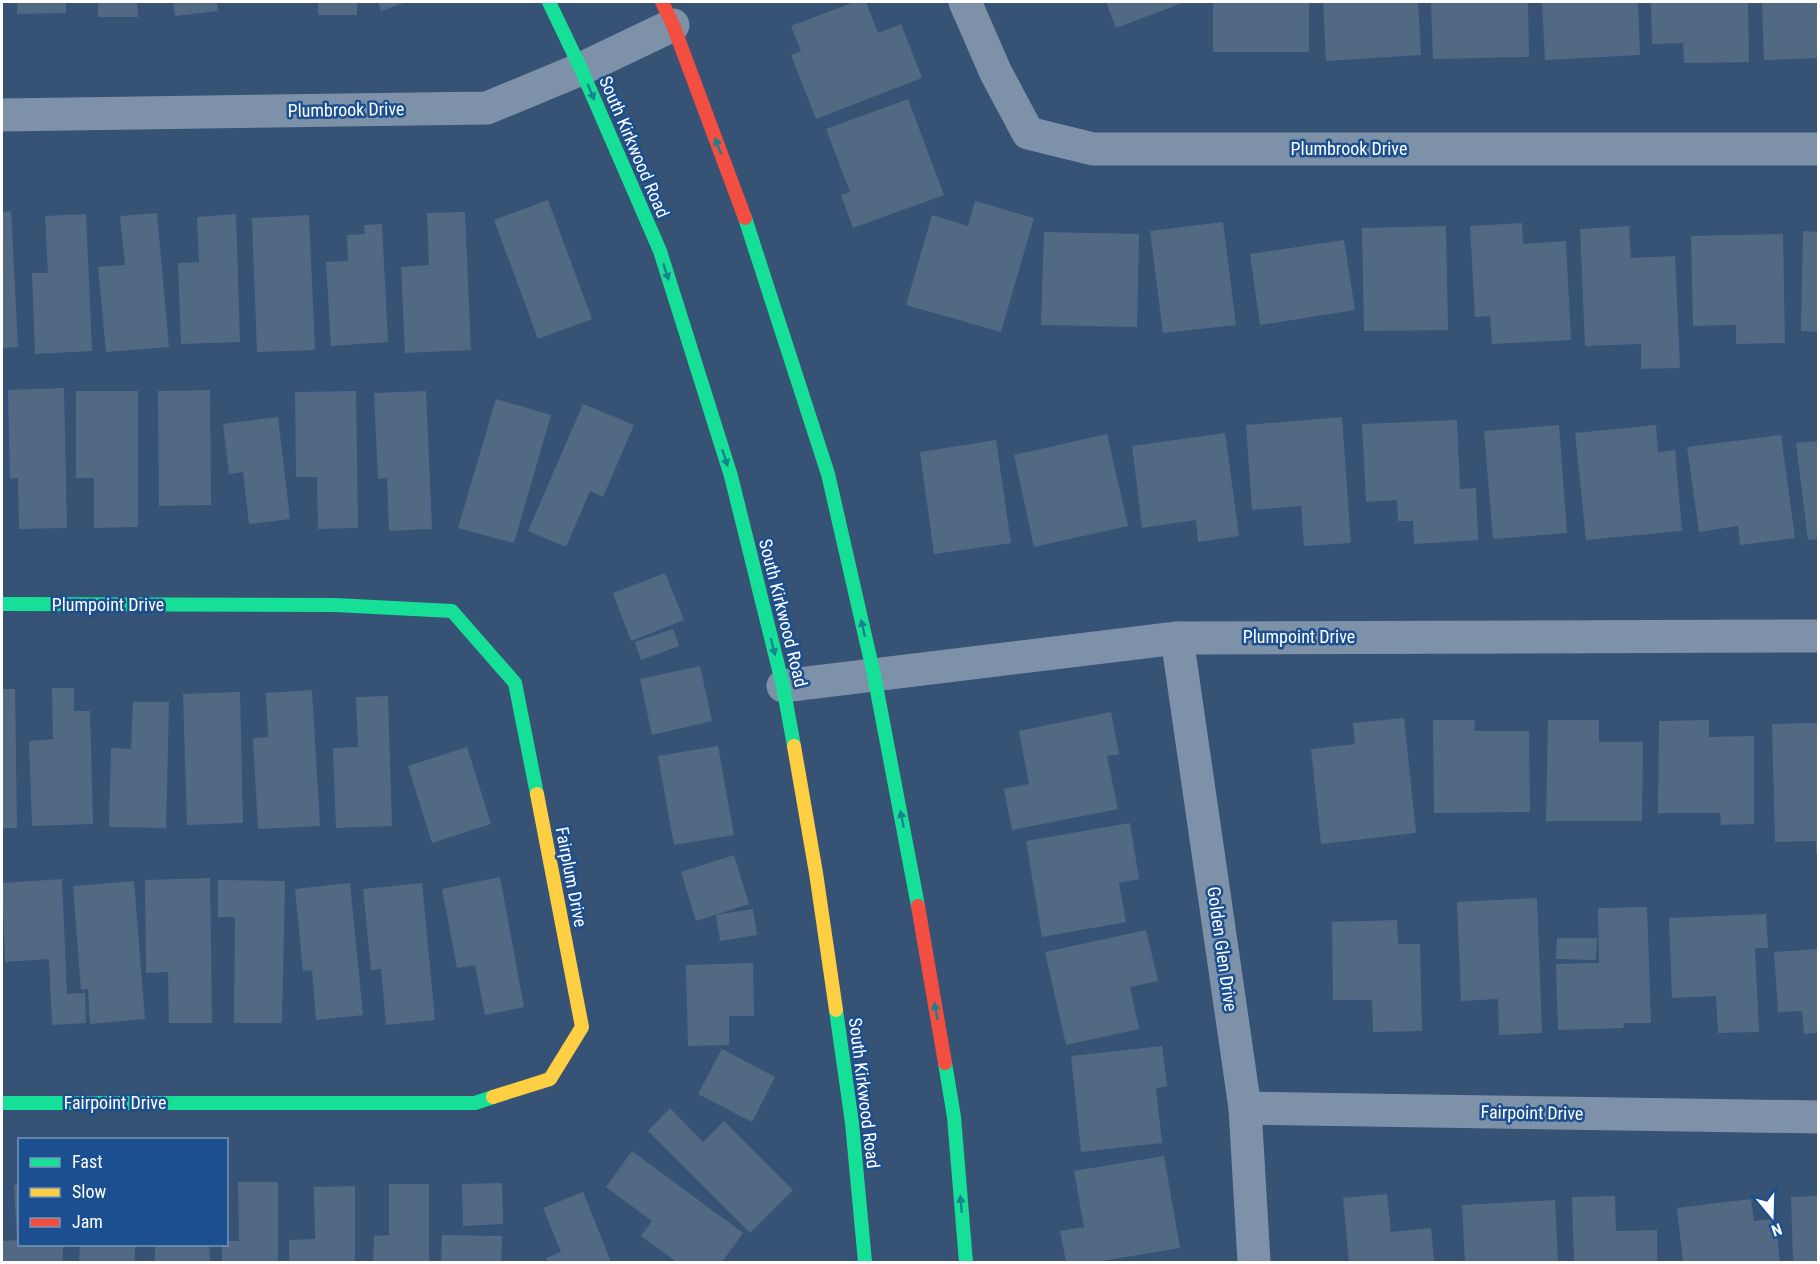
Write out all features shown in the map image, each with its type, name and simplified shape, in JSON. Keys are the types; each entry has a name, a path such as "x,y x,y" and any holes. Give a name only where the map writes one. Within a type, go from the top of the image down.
{"main road":[{"name":"South Kirkwood Road","path":"549,2 581,69 660,251 731,476 783,686 816,873 852,1123 865,1263"},
{"path":"668,13 748,227 828,474 874,675 910,860 954,1118 966,1263"},
{"name":"Plumpoint Drive","path":"2,604 214,605"},
{"name":"Fairplum Drive","path":"214,605 335,604 452,611 515,683 582,1027 550,1079 475,1103 229,1103"},
{"name":"Fairpoint Drive","path":"2,1103 229,1103"}],"street":[{"name":"Plumbrook Drive","path":"965,2 996,73 1028,133 1093,149 1818,149"},
{"name":"Plumbrook Drive","path":"2,115 487,108 581,69 668,13"},
{"name":"Plumpoint Drive","path":"783,686 1177,638 1818,636"},
{"name":"Golden Glen Drive","path":"1177,638 1245,1108 1254,1263"},
{"name":"Fairpoint Drive","path":"1245,1108 1818,1117"}],"building":[{"path":"17,2 66,2 66,13 17,14"},
{"path":"98,2 137,2 138,17 98,17"},
{"path":"173,2 217,2 218,11 175,16"},
{"path":"318,2 357,2 357,15 318,15"},
{"path":"378,2 406,2 381,11"},
{"path":"854,2 866,2 878,33 901,24 922,78 816,119 791,55 801,51 791,26"},
{"path":"1106,2 1185,2 1116,28"},
{"path":"1213,2 1309,2 1309,52 1213,52"},
{"path":"1323,2 1418,2 1421,55 1326,61"},
{"path":"1431,2 1528,2 1529,57 1433,59"},
{"path":"1542,2 1638,2 1640,55 1545,60"},
{"path":"1651,2 1748,2 1749,62 1684,63 1683,43 1652,44"},
{"path":"1762,2 1818,2 1818,58 1764,60"},
{"path":"908,99 944,195 853,228 841,195 850,192 826,129"},
{"path":"548,200 592,319 538,339 494,220"},
{"path":"975,201 1034,218 1001,332 906,305 932,215 968,226"},
{"path":"11,211 18,347 2,348 2,212"},
{"path":"465,212 471,350 405,353 401,267 429,265 427,213"},
{"path":"157,213 169,347 106,352 98,267 125,265 120,216"},
{"path":"86,214 92,351 35,354 32,273 48,273 45,216"},
{"path":"236,214 240,342 181,344 178,263 199,262 197,217"},
{"path":"309,215 315,350 257,352 252,218"},
{"path":"1223,222 1236,325 1163,333 1150,231"},
{"path":"1522,223 1523,244 1566,241 1571,340 1492,344 1490,316 1475,317 1470,226"},
{"path":"382,224 388,342 331,346 326,262 348,261 347,235 365,234 364,225"},
{"path":"1446,226 1448,330 1364,331 1362,228"},
{"path":"1629,226 1631,258 1675,256 1680,368 1641,369 1641,344 1585,346 1580,229"},
{"path":"1803,231 1818,232 1818,332 1801,331"},
{"path":"1044,232 1139,234 1137,327 1041,325"},
{"path":"1783,234 1785,343 1736,344 1736,325 1693,326 1691,236"},
{"path":"1344,240 1355,310 1260,325 1250,254"},
{"path":"64,388 67,528 19,529 18,478 10,479 8,390"},
{"path":"210,390 211,505 159,506 158,391"},
{"path":"76,391 138,391 138,527 94,528 94,478 76,478"},
{"path":"356,391 358,528 318,529 317,477 296,477 295,392"},
{"path":"426,391 432,529 389,531 387,478 378,479 374,393"},
{"path":"496,399 551,415 514,543 458,528"},
{"path":"583,404 634,425 603,497 590,491 566,547 528,531"},
{"path":"278,417 290,519 249,524 243,472 229,474 223,424"},
{"path":"1342,417 1351,543 1304,546 1301,506 1252,510 1246,425"},
{"path":"1457,420 1460,489 1476,488 1478,540 1414,544 1413,521 1398,521 1397,500 1366,502 1362,424"},
{"path":"1559,425 1567,533 1493,539 1484,431"},
{"path":"1656,425 1658,452 1675,450 1682,531 1586,540 1575,433"},
{"path":"1225,433 1239,536 1198,542 1196,520 1142,528 1132,446"},
{"path":"1107,434 1128,526 1034,547 1014,455"},
{"path":"1781,435 1795,538 1740,545 1738,526 1699,532 1687,447"},
{"path":"996,440 1011,543 934,554 920,452"},
{"path":"1818,441 1818,539 1808,540 1796,443"},
{"path":"665,573 684,620 631,641 613,593"},
{"path":"673,629 679,646 641,660 635,642"},
{"path":"700,666 712,721 652,735 640,679"},
{"path":"52,688 74,688 74,711 90,711 93,824 32,826 29,741 53,739"},
{"path":"2,689 15,689 17,828 2,828"},
{"path":"312,690 320,826 258,829 253,738 268,737 266,693"},
{"path":"240,692 243,823 187,825 183,694"},
{"path":"388,696 392,826 336,828 333,748 358,747 356,697"},
{"path":"133,702 169,702 166,828 109,827 111,748 131,749"},
{"path":"1111,712 1119,754 1107,756 1118,809 1012,830 1004,789 1029,784 1019,731"},
{"path":"1404,718 1416,833 1321,844 1311,749 1355,744 1353,723"},
{"path":"1433,720 1475,720 1474,731 1529,731 1530,812 1434,813"},
{"path":"1548,720 1599,720 1599,742 1643,742 1642,821 1546,821"},
{"path":"1709,720 1709,737 1754,736 1754,824 1721,825 1720,813 1658,813 1659,721"},
{"path":"1818,723 1818,854 1816,854 1816,841 1775,842 1772,724"},
{"path":"718,746 734,835 674,845 658,756"},
{"path":"467,747 491,824 432,843 408,766"},
{"path":"1130,823 1139,879 1119,883 1126,922 1042,937 1026,841"},
{"path":"734,855 749,904 696,921 681,872"},
{"path":"500,877 524,1007 485,1015 475,965 457,968 442,889"},
{"path":"210,878 212,1023 169,1023 168,972 146,973 145,880"},
{"path":"62,879 67,994 85,993 86,1023 52,1025 49,959 5,962 2,883"},
{"path":"218,880 285,881 282,1023 234,1023 235,917 218,917"},
{"path":"134,881 145,1019 90,1024 88,989 81,990 73,886"},
{"path":"350,883 363,1015 316,1020 312,970 303,971 295,889"},
{"path":"422,883 435,1020 386,1025 381,969 371,970 363,889"},
{"path":"1537,898 1542,1033 1499,1035 1498,999 1461,1001 1457,902"},
{"path":"1647,907 1651,1023 1623,1023 1624,1028 1558,1030 1556,964 1599,963 1598,908"},
{"path":"753,909 757,935 720,941 716,915"},
{"path":"1766,914 1768,948 1755,948 1759,1032 1718,1033 1716,996 1672,998 1669,918"},
{"path":"1397,920 1398,944 1420,944 1422,1031 1373,1032 1372,1000 1333,1000 1332,922"},
{"path":"1146,930 1158,981 1130,987 1139,1029 1066,1045 1045,952"},
{"path":"1557,938 1597,938 1596,960 1556,959"},
{"path":"1818,949 1818,1033 1804,1034 1802,1011 1778,1012 1774,952"},
{"path":"753,963 754,1016 729,1016 729,1045 688,1046 686,965"},
{"path":"1162,1046 1167,1086 1156,1088 1162,1143 1081,1152 1071,1056"},
{"path":"722,1049 775,1077 752,1122 698,1094"},
{"path":"670,1108 703,1142 724,1121 793,1190 750,1233 648,1131"},
{"path":"632,1151 743,1233 722,1262 677,1262 641,1236 652,1221 606,1187"},
{"path":"1164,1156 1180,1248 1095,1262 1066,1262 1060,1231 1084,1227 1074,1171"},
{"path":"238,1182 278,1182 278,1262 222,1262 222,1246 228,1246 228,1241 239,1241"},
{"path":"502,1183 503,1224 463,1226 462,1184"},
{"path":"389,1184 429,1184 429,1262 373,1262 374,1236 389,1235"},
{"path":"14,1185 18,1185 18,1246 63,1246 63,1262 2,1262 2,1241 17,1240"},
{"path":"355,1186 355,1262 289,1262 289,1240 315,1239 314,1187"},
{"path":"583,1192 611,1262 548,1262 546,1258 561,1252 543,1208"},
{"path":"1387,1194 1391,1232 1431,1228 1434,1262 1349,1262 1343,1198"},
{"path":"1615,1196 1616,1231 1657,1230 1657,1262 1574,1262 1572,1197"},
{"path":"1818,1196 1818,1262 1793,1262 1791,1197"},
{"path":"1751,1199 1754,1221 1775,1219 1780,1262 1683,1262 1677,1208"},
{"path":"1555,1200 1558,1262 1465,1262 1462,1205"},
{"path":"442,1235 502,1236 501,1262 441,1262"},
{"path":"80,1246 135,1246 135,1262 79,1262"},
{"path":"155,1246 209,1246 210,1262 155,1262"}],"traffic: fast":[{"path":"549,2 581,69 660,251 731,476 783,686 794,746"},
{"path":"745,218 828,474 874,675 918,906"},
{"path":"2,604 335,605 452,611 515,683 537,794"},
{"path":"836,1010 852,1123 865,1262"},
{"path":"945,1063 954,1117 966,1262"},
{"path":"2,1103 475,1103 493,1097"}],"traffic: slow":[{"path":"794,746 836,1010"},
{"path":"493,1097 550,1079 582,1027 537,794"}],"traffic: jam":[{"path":"662,2 673,25 745,218"},
{"path":"918,906 945,1063"}]}
